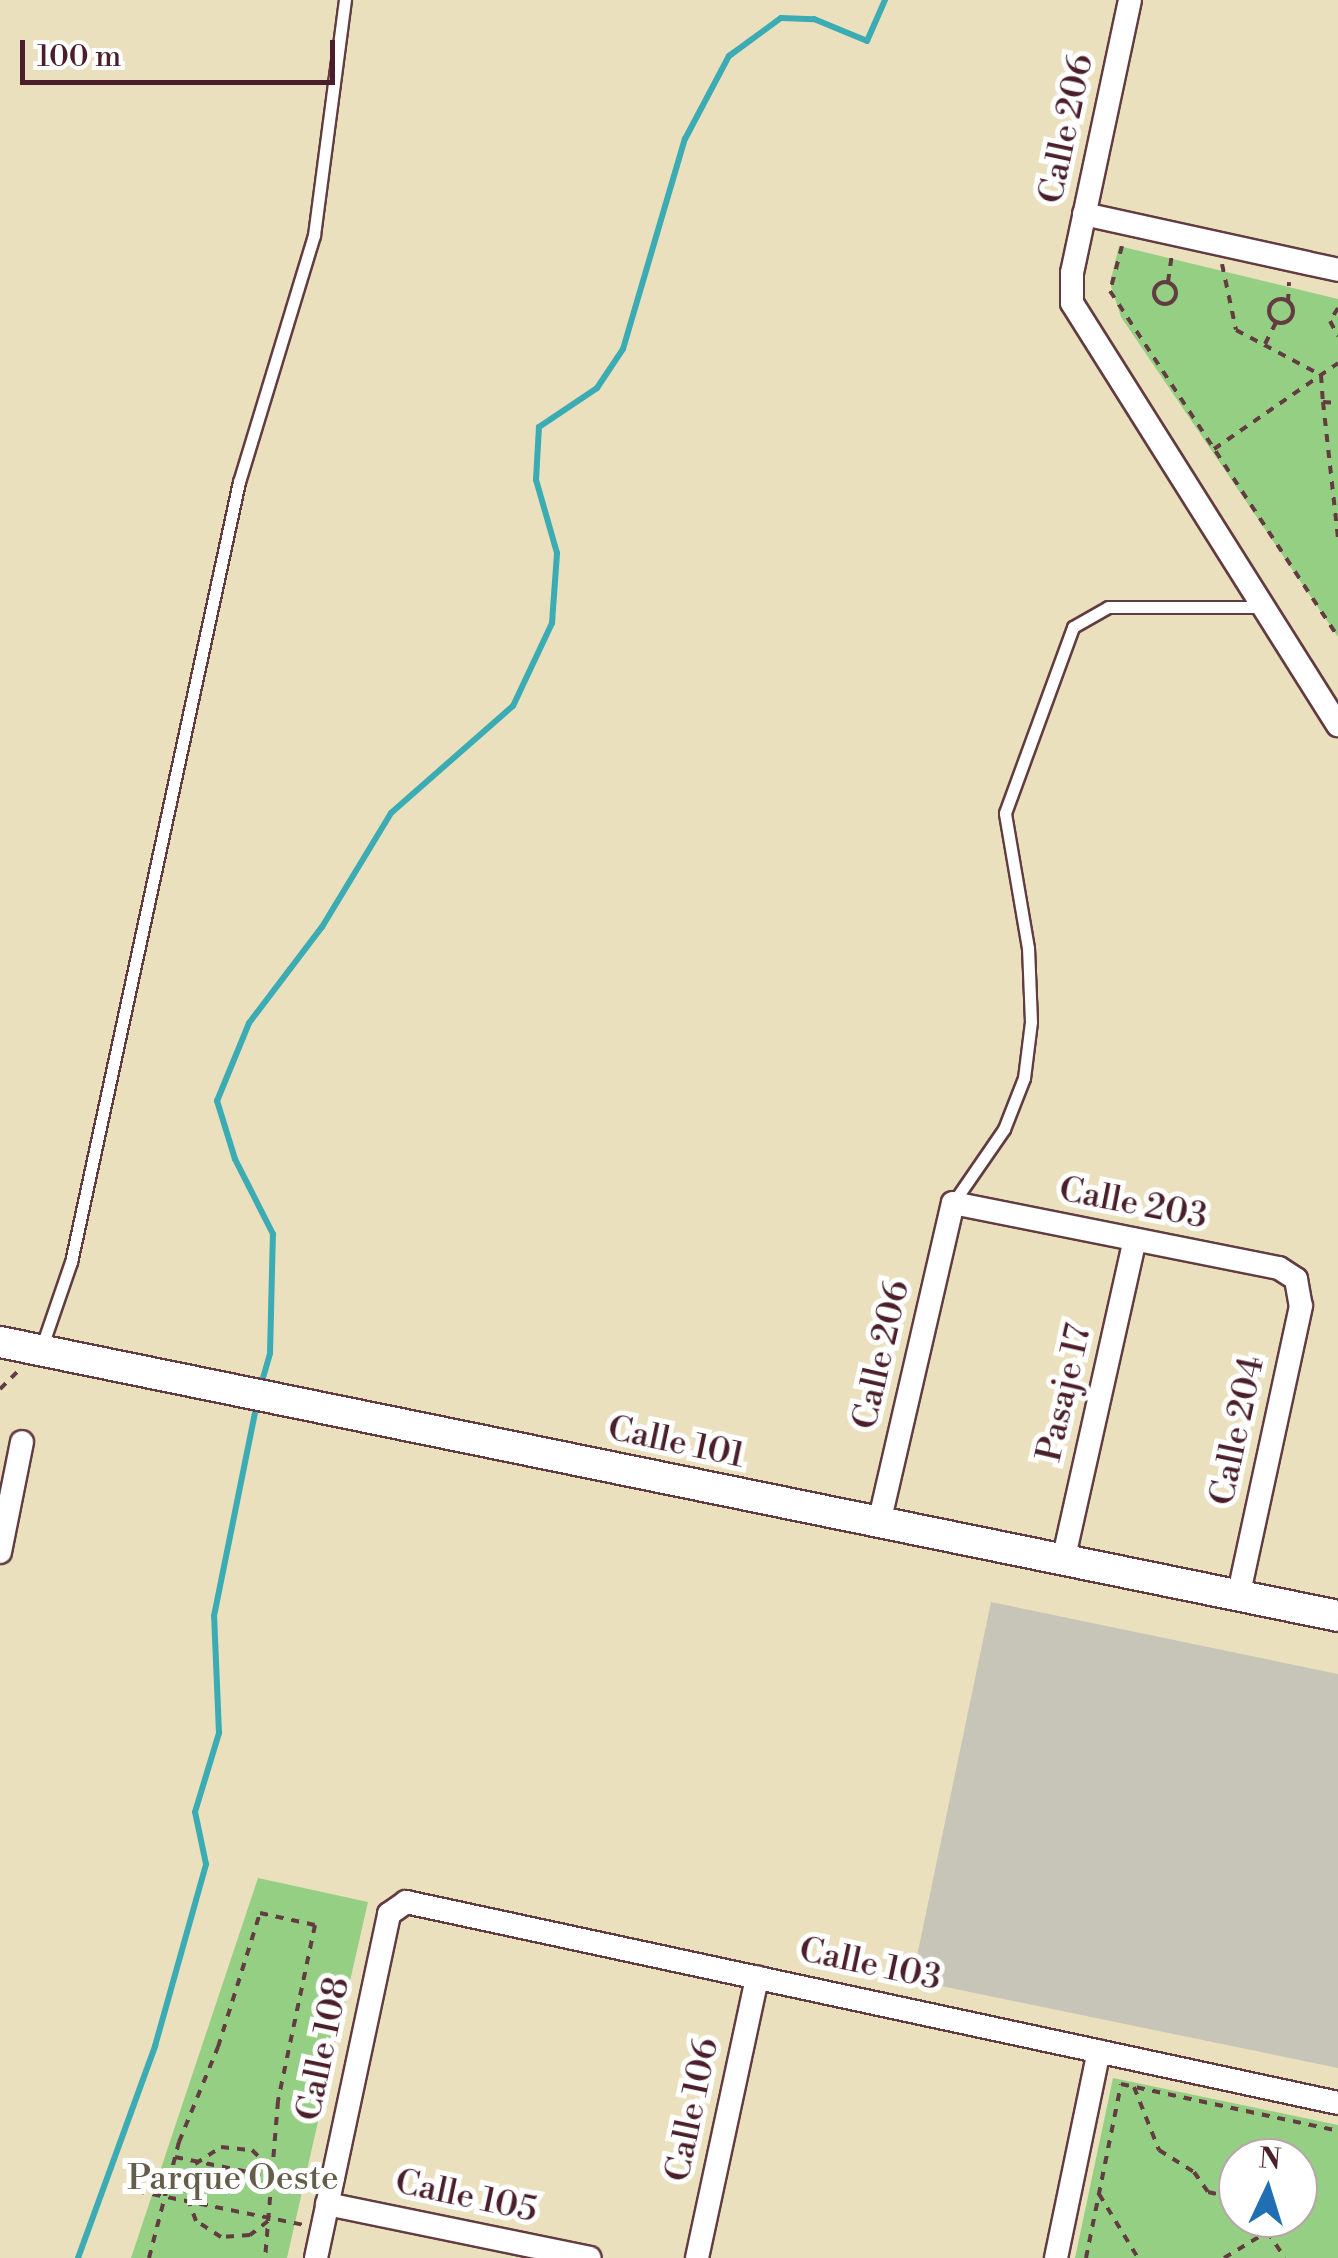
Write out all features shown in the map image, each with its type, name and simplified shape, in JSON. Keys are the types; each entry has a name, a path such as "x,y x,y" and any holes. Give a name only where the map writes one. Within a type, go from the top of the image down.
{"street":[{"name":"Calle 206","path":"1130,0 1072,273 1072,302 1084,328 1262,606"},
{"path":"1084,214 1338,270"},
{"path":"1262,606 1338,724"},
{"name":"Calle 206","path":"879,1523 953,1203"},
{"name":"Calle 203","path":"953,1203 1280,1268 1296,1279"},
{"name":"Pasaje 17","path":"1064,1561 1134,1240"},
{"name":"Calle 204","path":"1238,1597 1300,1306 1296,1279"},
{"name":"Calle 101","path":"0,1342 1338,1616"},
{"path":"0,1552 22,1442"},
{"name":"Calle 103","path":"389,1914 406,1902 1338,2102"},
{"name":"Calle 108","path":"316,2258 389,1914"},
{"name":"Calle 106","path":"697,2258 757,1977"},
{"path":"1056,2258 1099,2051"},
{"name":"Calle 105","path":"329,2196 590,2258"}],"lane":[{"path":"40,1350 71,1262 239,482 314,234 345,0"},
{"path":"953,1203 1004,1129 1024,1078 1031,1022 1028,948 1005,813 1073,627 1108,607 1262,606"}],"path":[{"path":"1130,248 1117,246 1110,290 1338,637"},
{"path":"1157,252 1186,257"},
{"path":"1168,282 1154,291 1160,304 1175,298 1168,282 1172,254"},
{"path":"1213,262 1234,266"},
{"path":"1222,264 1236,330 1321,375"},
{"path":"1275,274 1308,281"},
{"path":"1264,344 1276,322 1292,315 1288,302 1290,277"},
{"path":"1276,322 1271,305 1288,302"},
{"path":"1338,308 1330,320 1338,336"},
{"path":"1214,449 1338,363"},
{"path":"1321,375 1338,538"},
{"path":"1324,402 1338,403"},
{"path":"149,2258 175,2158 260,1913 315,1925 278,2101 265,2258"},
{"path":"1086,2258 1121,2084 1338,2131"},
{"path":"1134,2087 1159,2150 1194,2172 1208,2192 1218,2194"},
{"path":"268,2220 250,2235 220,2237 196,2221 188,2202 188,2178 198,2162 236,2146 252,2150 272,2169"},
{"path":"175,2158 272,2177 329,2196"},
{"path":"137,2192 322,2229"},
{"path":"1099,2194 1138,2258"},
{"path":"1224,2258 1258,2238"}],"shaded area":[{"path":"991,1602 1338,1674 1338,2068 912,1980"}],"green space":[{"path":"1119,246 1338,299 1338,637 1121,317 1110,283"},
{"name":"Parque Oeste","path":"258,1878 368,1902 287,2258 131,2258"},
{"path":"1113,2078 1338,2125 1338,2258 1075,2258"}],"waterway":[{"path":"261,1385 270,1353 273,1234 235,1159 217,1101 249,1023 322,927 391,813 513,706 552,623 557,553 536,480 539,427 597,388 623,349 685,139 729,56 781,18 814,19 867,41 885,0"},
{"path":"78,2258 155,2046 206,1864 195,1812 219,1733 214,1616 257,1402"}]}
